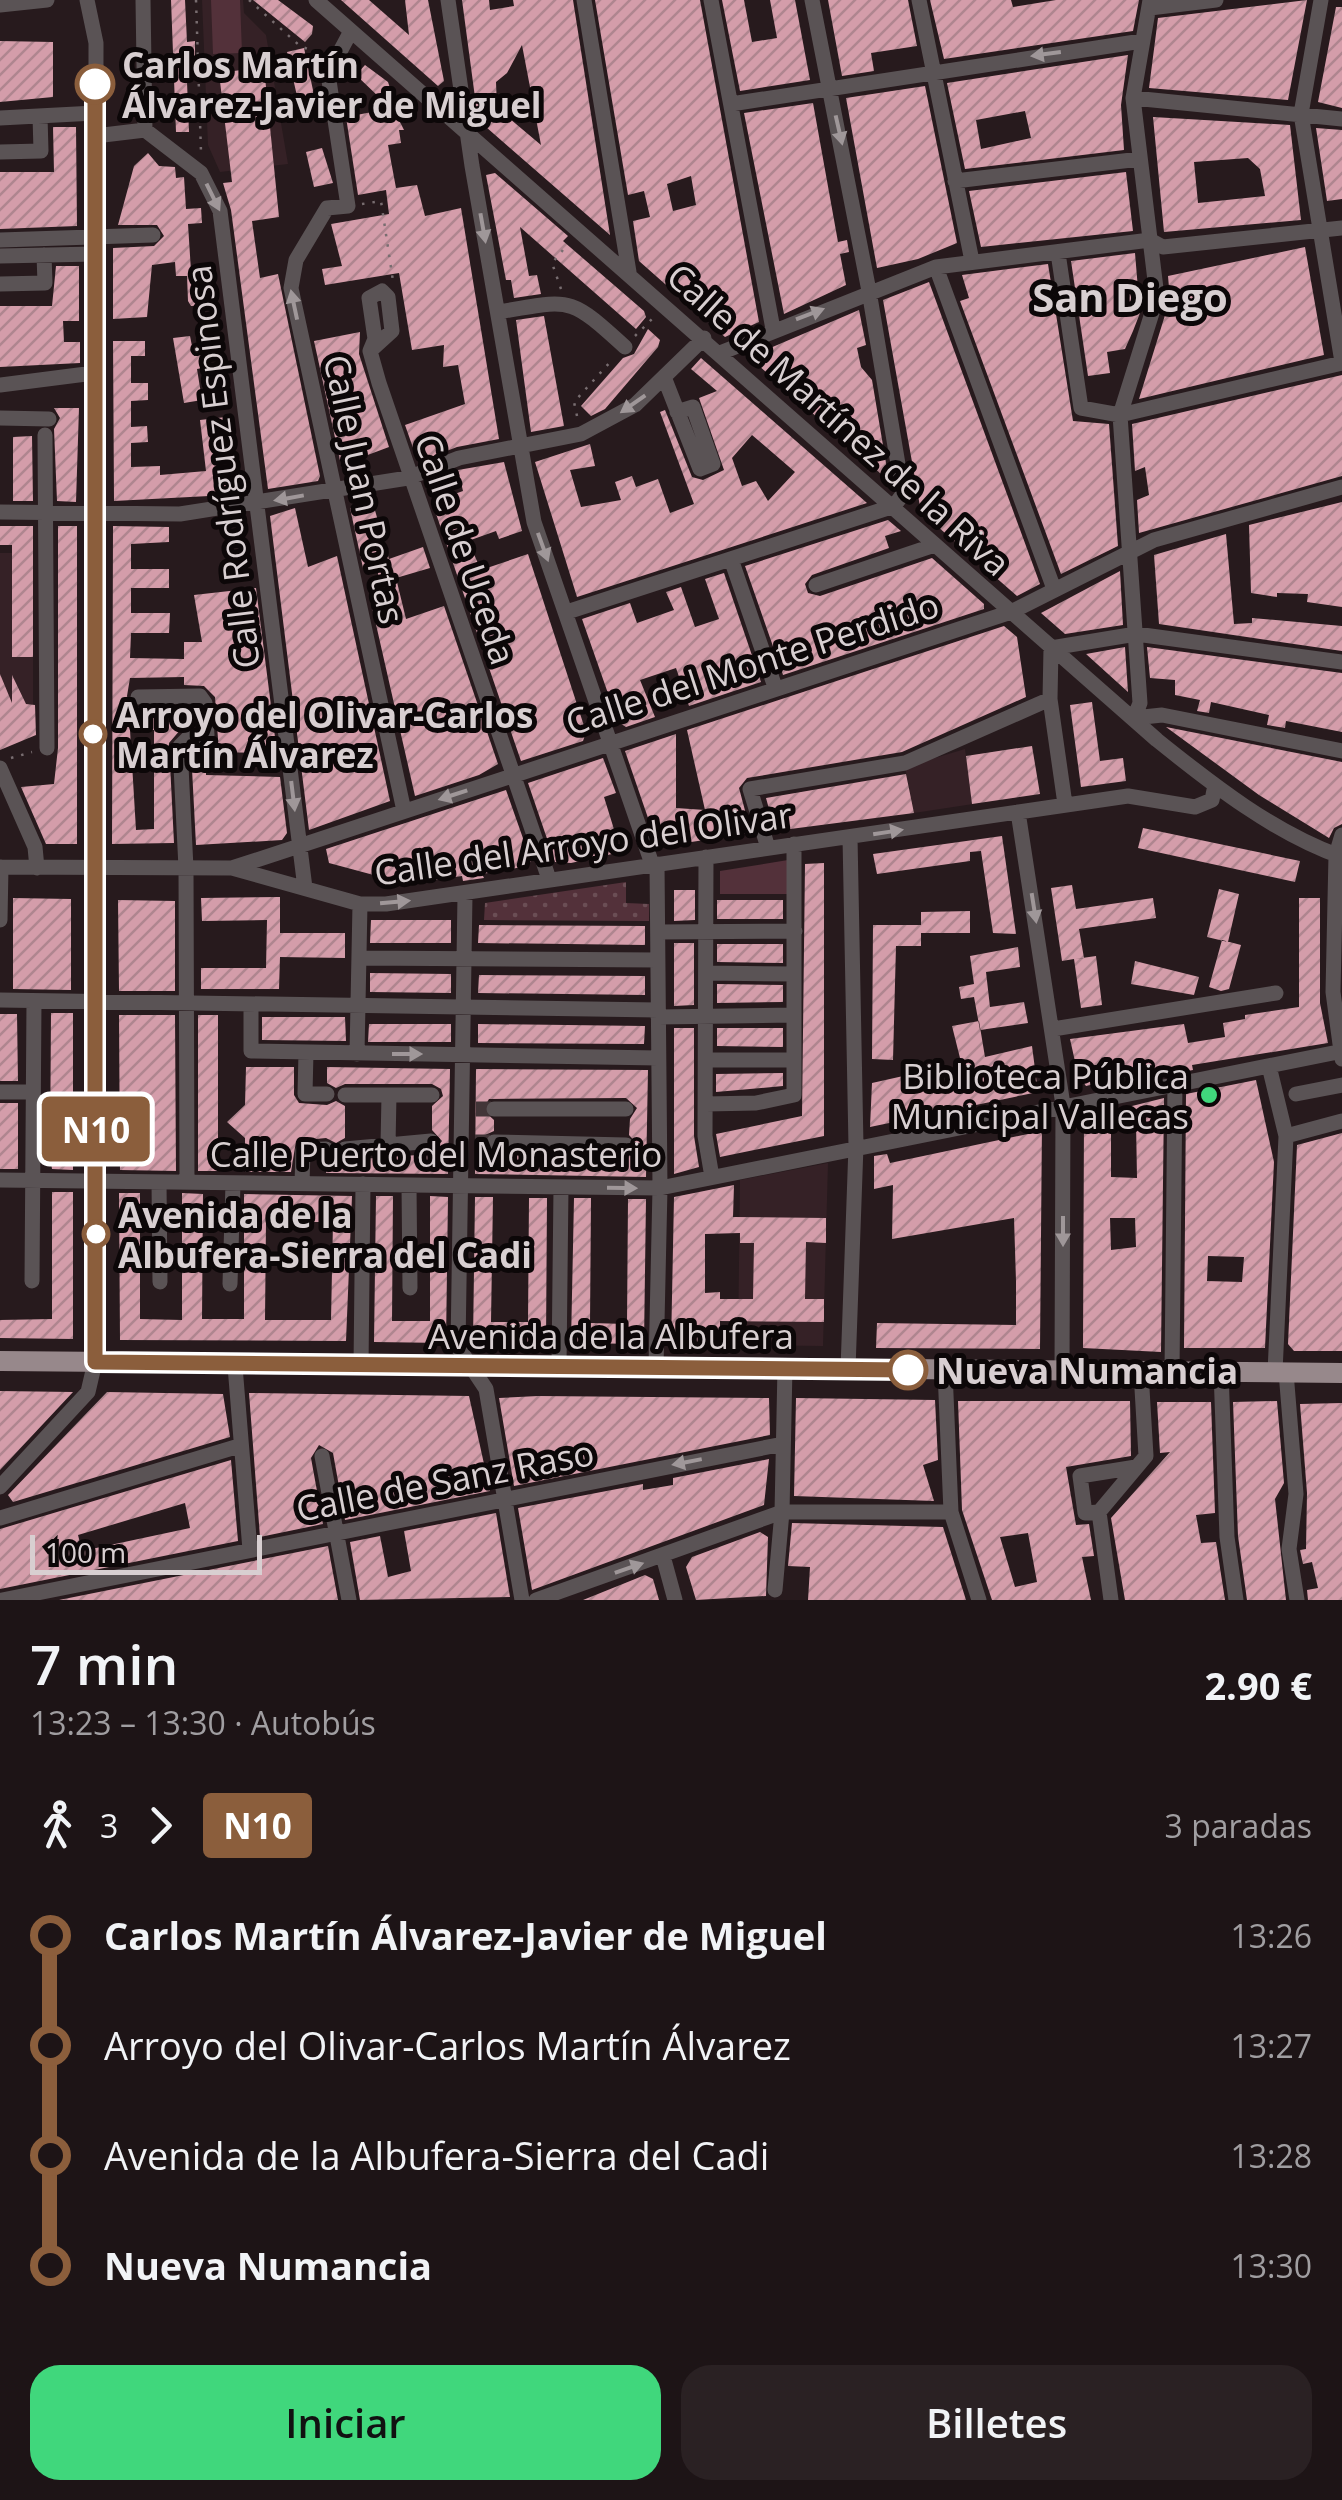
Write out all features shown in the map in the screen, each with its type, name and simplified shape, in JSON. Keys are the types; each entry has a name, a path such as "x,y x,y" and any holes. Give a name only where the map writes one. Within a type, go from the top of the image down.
{"main road":[{"name":"Avenida de la Albufera","path":"0,1361 1342,1373"}],"street":[{"path":"0,6 47,0"},
{"path":"0,1487 88,1392 95,1362 96,43 86,0"},
{"path":"95,136 145,130 143,0"},
{"name":"Calle de Martínez de la Riva","path":"316,0 1134,718 1215,785 1339,856"},
{"path":"448,0 466,132 534,522 655,864 660,1188 656,1367"},
{"path":"584,0 629,272"},
{"path":"711,0 773,329"},
{"path":"567,612 894,506 903,494 870,291 812,0"},
{"path":"919,0 972,261"},
{"path":"1216,0 1150,4 1133,98 1157,297 1120,415 1133,549 1140,703 1134,718 1162,714 1342,752"},
{"path":"1058,253 1081,408 1120,415 1342,362 1300,114 1321,0"},
{"path":"348,206 328,74 351,30"},
{"path":"731,104 1142,40"},
{"path":"1133,98 1342,119"},
{"path":"0,118 95,113"},
{"path":"0,152 40,151 40,116"},
{"name":"Calle Rodríguez Espinosa","path":"145,130 201,173 220,211 305,888"},
{"path":"955,180 1140,159"},
{"name":"Calle Juan Portas","path":"348,206 328,208 312,231 296,260 291,288 404,811"},
{"path":"720,352 936,267 1150,240 1163,247 1342,228"},
{"path":"0,256 44,255 153,236"},
{"path":"0,240 94,246"},
{"path":"0,284 44,283 44,255"},
{"path":"936,267 1054,589"},
{"name":"Calle de Uceda","path":"388,297 382,291 369,298 375,339 370,351 408,478 549,878"},
{"path":"498,312 565,302 580,306 624,347"},
{"path":"0,512 180,514 408,478 459,458 581,434 636,405 704,338"},
{"path":"0,385 23,386 94,374"},
{"path":"664,377 678,412"},
{"path":"23,386 23,418"},
{"path":"0,418 23,418 47,427 47,748"},
{"name":"Calle del Monte Perdido","path":"232,868 1010,612 1133,549 1342,487"},
{"path":"816,585 935,545"},
{"path":"731,559 775,687"},
{"path":"1065,804 1050,698 1051,648 1136,634 1342,662"},
{"path":"138,697 200,696 206,702 207,735 188,738 180,746 186,868 188,1182"},
{"path":"768,848 750,789 904,762 1050,698"},
{"path":"0,768 35,847 37,868"},
{"name":"Calle del Arroyo del Olivar","path":"0,868 232,868 360,904 465,895 549,878 1128,796 1195,807 1212,800 1215,785"},
{"path":"1018,812 1063,1104 1062,1372"},
{"path":"1340,1056 1342,835"},
{"path":"848,1369 856,1146 850,838"},
{"path":"706,1104 756,1103 794,1095 794,844"},
{"path":"706,857 706,1104 712,1177"},
{"path":"0,868 0,920"},
{"path":"465,895 463,1054 469,1109 461,1186 458,1348 486,1389 522,1600"},
{"path":"357,1054 360,904"},
{"path":"658,932 795,931"},
{"path":"359,958 658,960"},
{"path":"706,973 794,974"},
{"path":"1053,1029 1276,992"},
{"path":"0,1000 793,1015"},
{"path":"32,1281 34,1001"},
{"path":"251,1005 250,1051 658,1058"},
{"path":"306,1052 305,1094 327,1094"},
{"name":"Calle Puerto del Monasterio","path":"0,1180 660,1188 1175,1082 1340,1056"},
{"path":"706,1060 792,1060"},
{"path":"1269,1066 1286,1136 1281,1372 1296,1494 1289,1550 1297,1600"},
{"path":"1172,1372 1175,1082"},
{"path":"1296,1094 1342,1085"},
{"path":"0,1092 32,1092"},
{"path":"346,1095 432,1095"},
{"path":"388,1145 389,1095"},
{"path":"494,1109 626,1110"},
{"path":"1286,1136 1342,1121"},
{"path":"345,1149 432,1141"},
{"path":"494,1142 626,1144"},
{"path":"302,1184 303,1150 326,1149"},
{"path":"160,1182 160,1282"},
{"path":"230,1284 233,1183"},
{"path":"361,1366 362,1184"},
{"path":"409,1185 410,1288"},
{"path":"559,1367 560,1187"},
{"path":"235,1366 250,1550"},
{"path":"775,1590 782,1512 785,1368"},
{"path":"946,1371 951,1512 979,1600"},
{"path":"1136,1467 1080,1476 1085,1514 1099,1512 1146,1456 1141,1372"},
{"path":"1221,1372 1227,1537 1236,1600"},
{"name":"Calle de Sanz Raso","path":"2,1600 782,1444"},
{"path":"0,1518 239,1446"},
{"path":"322,1456 349,1600"},
{"path":"536,1600 782,1512 951,1512"},
{"path":"1099,1512 1112,1600"},
{"path":"663,1556 675,1600"}],"path":[{"path":"196,0 201,173"},
{"path":"248,0 300,46 322,54"},
{"path":"348,206 381,201 395,276 388,297"},
{"path":"565,302 552,263 579,232"},
{"path":"581,434 574,402 666,305"},
{"path":"0,760 47,748"}],"shaded area":[{"path":"202,0 243,0 244,13 266,35 288,164 220,172 208,145"},
{"path":"211,0 240,0 242,53 213,54"},
{"path":"0,553 12,553 13,657 33,657 33,705 26,704 0,722"},
{"path":"965,749 973,804 914,813 905,767"},
{"path":"788,860 788,894 720,894 720,871"},
{"path":"626,882 626,903 649,904 649,921 484,920 485,903"},
{"path":"828,1163 823,1346 738,1345 740,1180"}],"building":[{"path":"171,0 185,0 187,42 195,41 195,57 186,57 189,132 176,132"},
{"path":"253,0 278,0 313,26 312,34 305,42"},
{"path":"341,0 369,0 409,35 405,0 428,0 444,81 438,86"},
{"path":"462,0 489,0 490,10 514,6 513,0 573,0 610,235 478,120","holes":["522,45 541,145 497,108 496,82 507,73"]},
{"path":"595,0 700,0 759,322 725,337 639,261 633,221 650,217 644,191 628,195","holes":["691,176 696,205 673,211 667,184"]},
{"path":"722,0 744,0 752,42 777,38 770,0 795,0 810,80 740,91"},
{"path":"828,0 908,0 917,46 871,53 874,71 842,76"},
{"path":"930,0 1011,0 1013,7 1056,0 1139,0 1133,31 944,59"},
{"path":"1307,0 1288,100 1149,88 1158,18"},
{"path":"1336,7 1342,7 1342,108 1318,102"},
{"path":"0,41 53,42 53,97 0,102"},
{"path":"304,48 317,109 316,115 302,118 287,52"},
{"path":"1128,55 1121,105 1124,150 965,169 947,83","holes":["1025,111 1031,138 981,149 976,120"]},
{"path":"365,65 388,82 390,88 380,98 356,75"},
{"path":"264,67 279,217 252,221 260,278 278,274 320,476 318,481 268,489 231,210 223,183 232,182 219,73"},
{"path":"925,86 957,243 918,259 877,268 846,98"},
{"path":"813,103 838,242 847,240 849,252 840,254 846,285 784,314 744,113"},
{"path":"393,108 404,130 399,130 401,143 388,145 396,188 417,185 425,216 461,208 499,439 457,447 418,462 405,425 465,404 458,365 443,367 444,345 412,350 399,273 325,285 322,269 342,266 331,224 389,214 386,190 358,195 346,117"},
{"path":"1153,117 1290,125 1301,220 1164,232","holes":["1248,158 1260,169 1265,196 1198,203 1194,162"]},
{"path":"53,127 76,127 77,226 0,229 0,172 54,172"},
{"path":"1316,128 1342,130 1342,199 1327,201"},
{"path":"322,148 333,183 314,187 306,152"},
{"path":"148,153 159,166 175,167 176,178 184,177 186,209 201,208 202,223 188,224 191,271 205,270 206,305 191,306 187,276 176,276 175,262 152,265 147,317 113,319 113,248 154,246 164,236 157,225 118,225 134,166"},
{"path":"1126,172 1133,231 981,247 969,191"},
{"path":"495,173 568,236 563,241 644,311 646,317 636,329 520,227 529,276 537,275 541,294 514,298 511,280 506,280 486,175"},
{"path":"1305,247 1324,355 1139,399 1170,299 1168,276"},
{"path":"1135,253 1140,313 1125,349 1107,352 1110,373 1088,376 1071,261"},
{"path":"1048,264 1073,421 1109,424 1118,546 1061,574 960,301 969,298 962,275"},
{"path":"56,266 79,266 79,321 63,321 64,342 80,342 80,363 0,367 0,306 52,306"},
{"path":"929,282 1040,584 1017,596 921,512 883,300"},
{"path":"859,310 866,345 857,348 861,367 872,380 889,481 749,357"},
{"path":"544,316 564,426 531,432 516,320"},
{"path":"648,329 660,340 658,347 605,409 591,416 581,406 623,358 634,354"},
{"path":"360,332 359,354 389,447 341,465 314,341"},
{"path":"190,336 194,356 207,354 209,367 197,369 202,400 184,403 173,338"},
{"path":"113,341 145,341 145,356 131,356 131,383 148,383 148,400 131,401 131,427 147,426 148,442 131,443 131,467 160,466 160,475 206,471 200,420 226,417 235,486 228,495 114,501"},
{"path":"701,358 867,503 577,597 535,462 590,444 595,466 570,470 581,507 621,500 615,482 632,476 636,487 658,479 670,513 694,504 660,412 665,410 692,477 703,480 724,470 699,398 717,391 691,369","holes":["752,435 795,472 768,501 756,481 742,486 732,458"]},
{"path":"1342,375 1342,476 1139,533 1137,500 1149,495 1145,467 1135,471 1132,424"},
{"path":"54,408 79,408 76,502 57,501 54,429 60,418"},
{"path":"32,436 33,501 13,501 13,437"},
{"path":"504,462 522,531 499,539 496,531 468,541 481,570 528,554 586,732 583,741 521,761 432,502 463,491 458,470"},
{"path":"372,500 389,559 423,547 430,568 396,578 406,619 444,606 498,764 479,775 415,796 370,598 382,594 376,563 363,568 350,508"},
{"path":"1342,502 1342,607 1307,602 1308,594 1277,593 1277,597 1251,593 1249,525"},
{"path":"295,508 308,567 337,556 390,801 309,830 270,516"},
{"path":"888,520 901,531 885,536 889,548 812,575 805,584 808,593 820,596 932,558 984,604 984,609 783,675 745,566"},
{"path":"0,526 33,526 33,657 12,657 12,545 0,545"},
{"path":"58,526 77,526 77,844 46,844 21,787 54,784 58,748"},
{"path":"113,526 169,527 169,542 131,544 131,569 169,569 169,588 131,588 131,613 170,613 169,633 131,633 130,658 184,659 184,642 202,642 194,595 256,588 277,753 206,752 206,775 280,777 287,833 282,840 196,845 191,750 218,739 215,697 204,686 184,685 184,677 130,678 130,707 194,707 195,725 181,729 169,743 174,843 112,844","holes":["130,730 154,730 154,829 136,830"]},
{"path":"1226,534 1234,624 1252,623 1252,618 1342,626 1342,651 1159,624 1154,555"},
{"path":"1120,571 1123,625 1065,634 1041,613"},
{"path":"724,573 761,682 689,706 676,668 640,680 655,717 626,727 618,722 582,619 630,603 637,623 674,610 666,592 681,587 695,627 719,619 705,579"},
{"path":"1004,626 1017,637 1026,697 902,752 747,778 739,788 751,833 658,847 625,751 676,734 676,808 705,810 687,730"},
{"path":"1125,647 1128,692 1086,654"},
{"path":"1147,647 1342,673 1342,732 1286,721 1285,728 1267,725 1269,715 1211,702 1209,713 1197,711 1200,700 1175,695 1175,680 1150,678"},
{"path":"0,674 12,703 12,675 26,704 35,705 36,735 0,750"},
{"path":"1092,702 1100,761 1123,758 1126,781 1081,787 1070,705"},
{"path":"1166,727 1342,762 1342,824 1334,828 1329,838 1259,795"},
{"path":"1032,746 1040,794 972,804 966,756"},
{"path":"603,758 616,793 604,797 621,852 571,863 555,862 528,783"},
{"path":"906,774 914,813 775,831 766,798"},
{"path":"506,790 531,861 528,866 482,874 484,878 463,881 462,876 407,884 329,863 326,849"},
{"path":"1143,828 1300,861 1295,882 1138,848"},
{"path":"1002,836 1016,934 993,933 981,851 970,852 970,861 877,874 873,854"},
{"path":"824,863 824,1136 720,1157 716,1134 802,1116 805,864"},
{"path":"1072,885 1076,909 1153,898 1156,918 1079,929 1084,958 1096,956 1102,1005 1081,1008 1074,959 1062,961 1051,888"},
{"path":"1219,889 1239,894 1228,942 1207,937"},
{"path":"674,890 695,890 695,920 674,921"},
{"path":"280,897 280,933 345,933 345,958 280,957 279,989 201,989 201,968 266,968 267,920 202,921 201,898"},
{"path":"13,898 71,899 71,990 13,989"},
{"path":"1299,898 1320,898 1320,1003 1328,1043 1192,1065 1193,1070 1160,1076 1158,1070 1086,1086 1078,1075 1070,1039 1184,1024 1188,1043 1225,1037 1223,1023 1245,1019 1245,1015 1299,1007"},
{"path":"118,900 175,901 175,991 119,991"},
{"path":"717,900 783,900 783,919 717,919"},
{"path":"970,911 970,933 921,933 921,946 896,946 893,1060 872,1059 873,925 921,925 921,912"},
{"path":"371,920 451,920 451,943 370,943"},
{"path":"479,925 645,926 645,945 478,943"},
{"path":"1222,940 1241,945 1229,989 1221,991 1209,987"},
{"path":"674,943 694,943 694,1005 674,1006"},
{"path":"717,944 783,944 783,963 717,962"},
{"path":"1018,947 1020,967 986,972 990,1007 1024,1002 1028,1023 980,1030 974,997 961,999 959,987 974,984 970,956"},
{"path":"1135,961 1199,977 1194,995 1131,984"},
{"path":"370,973 451,974 451,993 370,992"},
{"path":"479,975 645,976 645,995 478,993"},
{"path":"717,984 783,985 783,1002 717,1003"},
{"path":"51,1013 73,1013 73,1170 52,1169 50,1157"},
{"path":"0,1014 17,1014 18,1081 0,1081"},
{"path":"119,1015 175,1015 176,1171 120,1170"},
{"path":"198,1015 218,1015 218,1171 198,1171"},
{"path":"262,1017 345,1017 346,1041 262,1040"},
{"path":"979,1021 985,1057 1032,1046 1038,1092 870,1127 872,1083 939,1068 942,1087 966,1082 952,1026"},
{"path":"369,1024 451,1024 451,1042 368,1042"},
{"path":"478,1024 645,1026 644,1044 478,1043"},
{"path":"674,1028 694,1028 694,1136 699,1167 674,1174"},
{"path":"717,1028 783,1028 783,1047 717,1046"},
{"path":"246,1067 294,1067 294,1095 299,1103 327,1105 336,1101 345,1106 345,1138 336,1143 326,1138 296,1141 291,1172 245,1172 245,1138 227,1122 245,1105"},
{"path":"327,1067 450,1069 448,1174 326,1173 326,1160 336,1155 346,1160 432,1154 442,1141 432,1130 432,1106 443,1096 441,1089 432,1084 345,1084 336,1088 327,1083"},
{"path":"476,1069 648,1070 646,1177 475,1174","holes":["626,1098 637,1108 630,1119 629,1135 637,1144 630,1155 494,1155 484,1146 485,1135 494,1131 494,1120 483,1110 489,1099"]},
{"path":"783,1073 783,1086 716,1092 716,1074"},
{"path":"1256,1080 1274,1162 1265,1348 1184,1348 1186,1094","holes":["1208,1256 1244,1257 1242,1282 1207,1281"]},
{"path":"1164,1098 1161,1352 1083,1348 1084,1118","holes":["1136,1122 1137,1178 1111,1177 1111,1124","1110,1218 1135,1218 1136,1247 1111,1250"]},
{"path":"0,1103 18,1103 18,1169 0,1169"},
{"path":"1042,1123 1040,1349 876,1348 877,1323 1016,1325 1016,1281 1014,1218 892,1239 893,1185 874,1189 874,1156 887,1154 890,1163 1028,1134 1026,1126"},
{"path":"1342,1133 1342,1351 1294,1351 1288,1344 1297,1145"},
{"path":"734,1185 733,1217 826,1218 826,1243 806,1242 805,1299 824,1299 824,1322 720,1321 720,1347 671,1347 674,1197","holes":["740,1233 740,1243 754,1243 753,1299 720,1299 720,1292 705,1293 705,1234"]},
{"path":"52,1192 73,1192 73,1339 0,1338 0,1320 52,1319"},
{"path":"119,1193 140,1193 140,1319 182,1320 182,1193 203,1194 202,1319 244,1319 244,1194 352,1196 346,1341 120,1340","holes":["266,1222 333,1222 331,1320 265,1320"]},
{"path":"376,1196 393,1196 392,1321 430,1321 430,1196 448,1197 446,1343 374,1342"},
{"path":"475,1197 493,1197 491,1322 528,1322 529,1198 547,1198 546,1343 473,1342"},
{"path":"574,1198 591,1198 590,1323 627,1324 628,1199 646,1199 644,1344 571,1343"},
{"path":"0,1391 73,1392 0,1470"},
{"path":"107,1392 223,1394 230,1437 13,1502 8,1495"},
{"path":"249,1393 469,1396 490,1491 345,1520 333,1453 319,1445 311,1458 323,1524 260,1537"},
{"path":"499,1398 769,1398 770,1435 514,1486"},
{"path":"796,1398 935,1400 938,1460 923,1465 934,1501 794,1496"},
{"path":"958,1401 1130,1401 1131,1456 1066,1467 1076,1525 1089,1524 1094,1556 1082,1557 1091,1600 992,1600 962,1510","holes":["1028,1533 1037,1582 1015,1587 1000,1537"]},
{"path":"1277,1401 1284,1483 1275,1499 1286,1600 1247,1600 1238,1536 1233,1402"},
{"path":"1157,1402 1211,1402 1215,1513 1196,1515 1201,1543 1216,1542 1225,1600 1125,1600 1111,1518 1170,1452 1160,1453"},
{"path":"1342,1403 1342,1600 1308,1600 1307,1590 1318,1588 1312,1562 1303,1564 1300,1550 1306,1549 1307,1493 1300,1404"},
{"path":"769,1459 764,1505 532,1590 518,1508 643,1484 643,1490 673,1485 673,1478"},
{"path":"231,1460 238,1541 0,1589 0,1529","holes":["185,1503 190,1528 82,1551 78,1535"]},
{"path":"496,1513 510,1597 360,1600 350,1542 380,1536 388,1577 411,1571 404,1531"},
{"path":"792,1523 943,1527 966,1600 808,1600 810,1567 788,1566"},
{"path":"760,1532 768,1537 766,1596 696,1600 686,1567 692,1557"},
{"path":"328,1546 338,1600 59,1600"},
{"path":"645,1575 653,1579 659,1600 583,1600"}],"tunnel":[{"path":"476,1109 494,1109"},
{"path":"475,1142 494,1142"}],"bus line":[{"name":"N10","path":"95,84 95,1362 908,1370"}],"place":[{"name":"Carlos Martín Álvarez-Javier de Miguel","path":"95,84"},
{"name":"Arroyo del Olivar-Carlos Martín Álvarez","path":"93,734"},
{"name":"Biblioteca Pública Municipal Vallecas","path":"1209,1095"},
{"name":"Avenida de la Albufera-Sierra del Cadi","path":"96,1234"},
{"name":"Nueva Numancia","path":"908,1370"}],"district":[{"name":"San Diego","path":"1130,296"}]}
